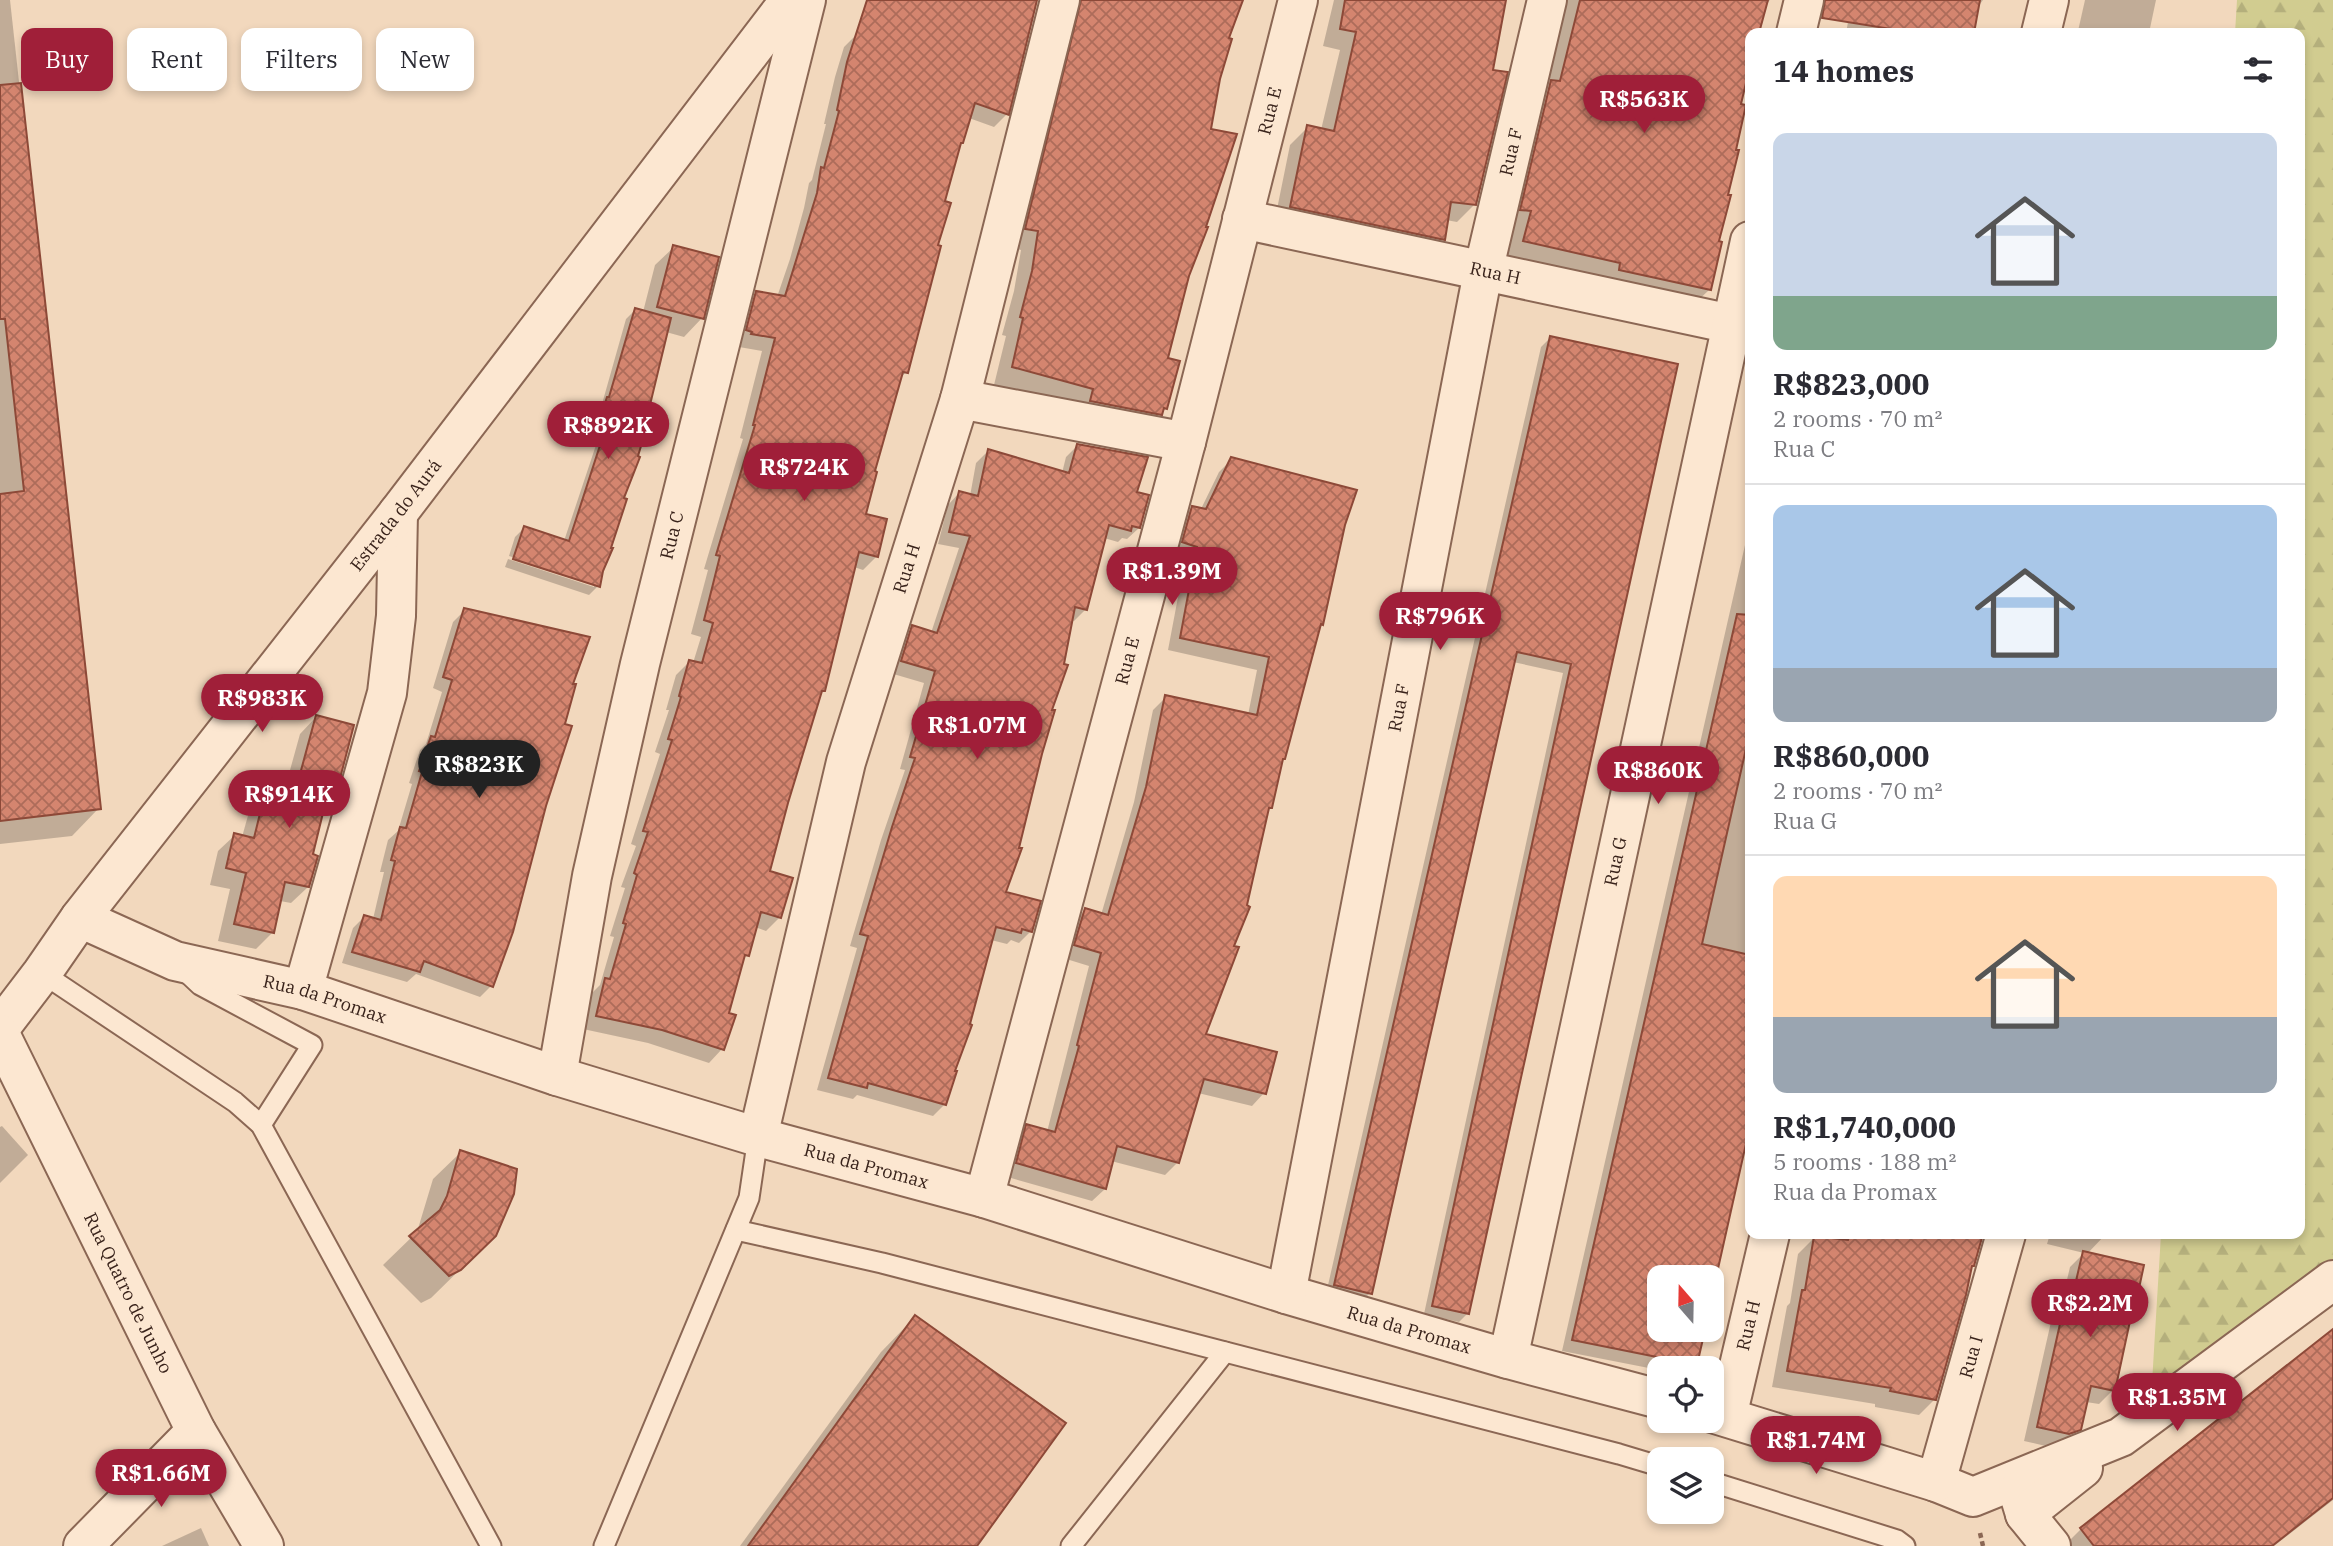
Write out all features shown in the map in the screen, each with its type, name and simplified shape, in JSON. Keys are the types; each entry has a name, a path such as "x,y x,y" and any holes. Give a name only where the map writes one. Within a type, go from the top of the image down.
{"street":[{"name":"Estrada do Aurá","path":"0,1031 80,918 398,513 790,0"},
{"name":"Rua C","path":"557,1076 592,876 637,678 806,0"},
{"name":"Rua H","path":"758,1137 846,762 960,400 1060,0"},
{"name":"Rua E","path":"984,1198 1186,442 1297,0"},
{"name":"Rua F","path":"1286,1294 1483,272 1547,0"},
{"path":"1797,28 1804,0"},
{"path":"2042,28 2049,0"},
{"name":"Rua H","path":"1242,219 1741,326"},
{"name":"Rua G","path":"1508,1359 1741,326 1745,288"},
{"path":"960,400 1186,442"},
{"path":"303,990 387,693 396,616 398,513"},
{"name":"Rua da Promax","path":"80,918 175,961 303,990 557,1076 758,1137 984,1198 1286,1294 1508,1359 1647,1396"},
{"name":"Rua Quatro de Junho","path":"0,1031 196,1431 264,1546"},
{"name":"Rua H","path":"1724,1397 1769,1239"},
{"name":"Rua I","path":"1937,1482 2005,1239"},
{"path":"1724,1417 1937,1482 1973,1497 2020,1498 2121,1437 2333,1280"},
{"path":"83,1546 196,1431"},
{"path":"2020,1498 2051,1546"}],"lane":[{"path":"175,961 200,985 312,1045 261,1125"},
{"path":"42,973 235,1102 261,1125 491,1546"},
{"path":"604,1546 749,1198 758,1137"},
{"path":"736,1230 882,1264 1647,1462"},
{"path":"1071,1546 1225,1352"},
{"path":"1724,1486 1897,1540 1905,1546"}],"green space":[{"path":"2237,0 2333,0 2333,1273 2150,1416 2161,1239 2305,1239 2305,28 2235,28"}],"building":[{"path":"867,0 1037,0 1009,115 975,103 961,143 945,201 951,203 938,245 941,246 908,373 903,372 875,471 877,472 866,514 887,519 878,557 859,552 825,691 822,691 770,871 793,878 781,918 761,912 749,956 745,955 729,1013 736,1015 724,1050 662,1030 596,1016 605,978 610,979 626,924 623,923 637,875 634,873 648,832 643,831 672,740 668,739 689,660 702,663 713,623 704,620 720,556 716,555 755,425 775,338 751,334 752,332 746,330 756,291 785,296 817,193 821,167 824,168 839,111 837,110 847,62"},
{"path":"1081,0 1243,0 1229,38 1232,39 1220,79 1211,129 1237,134 1208,227 1189,276 1168,358 1180,361 1167,409 1164,408 1162,415 1090,401 1093,389 1012,367 1038,231 1025,229"},
{"path":"1345,0 1506,0 1493,70 1508,72 1476,205 1451,202 1445,240 1290,207 1307,125 1334,131 1356,32 1340,29"},
{"path":"1580,0 1768,0 1760,28 1745,28 1745,87 1741,104 1745,105 1745,110 1711,290 1619,270 1620,263 1523,241 1531,211 1520,210 1551,80 1560,81"},
{"path":"1825,0 1980,0 1975,28 1885,28 1822,18"},
{"path":"21,83 101,809 0,821 0,494 24,491 5,319 0,319 0,85"},
{"path":"673,245 719,257 704,319 657,307"},
{"path":"635,308 671,318 649,409 652,410 638,456 640,457 624,498 627,499 600,587 513,559 524,526 569,541 604,433 596,431 609,397"},
{"path":"1550,336 1678,364 1469,1314 1432,1306 1571,664 1517,652 1372,1294 1334,1285"},
{"path":"1077,444 1148,457 1137,492 1149,495 1140,528 1132,526 1131,531 1109,525 1087,610 1075,607 1064,664 1068,665 1052,710 1055,710 1019,848 1022,848 1006,892 1041,901 1032,932 1022,929 1021,933 996,927 970,1024 972,1025 946,1105 868,1083 867,1088 828,1078 868,936 860,934 915,758 910,757 935,671 901,661 912,625 937,633 970,536 949,532 959,491 978,496 988,449 1069,473"},
{"path":"1231,457 1357,490 1345,525 1323,625 1321,624 1283,759 1272,808 1269,808 1247,905 1250,907 1234,946 1239,947 1206,1034 1277,1052 1266,1094 1204,1079 1179,1163 1117,1146 1106,1189 1016,1163 1026,1124 1055,1132 1101,953 1074,945 1085,908 1108,915 1146,787 1165,695 1257,715 1269,657 1180,638 1197,547 1182,542 1192,506 1206,509"},
{"path":"464,608 590,637 573,684 576,684 565,724 572,726 546,806 513,932 493,987 424,961 420,972 352,952 364,915 381,920 395,861 391,860 400,827 406,828 422,772 419,771 431,736 435,737 452,680 443,677"},
{"path":"1737,614 1745,615 1745,753 1702,944 1745,954 1745,1148 1719,1265 1647,1265 1647,1342 1702,1342 1699,1356 1652,1356 1572,1340"},
{"path":"316,715 354,725 338,786 330,784 313,854 318,856 309,887 285,882 274,933 234,924 246,873 226,868 234,833 254,838 265,793 293,800"},
{"path":"460,1150 517,1169 514,1194 496,1236 461,1270 449,1276 409,1236 440,1210 447,1196"},
{"path":"1814,1239 1982,1239 1936,1400 1890,1391 1891,1388 1787,1371"},
{"path":"2083,1251 2144,1265 2115,1391 2091,1386 2081,1430 2069,1434 2037,1427 2066,1297 2072,1298"},
{"path":"915,1315 1066,1423 977,1546 748,1546"},
{"path":"2333,1329 2333,1498 2272,1546 2094,1546 2080,1528"}]}
